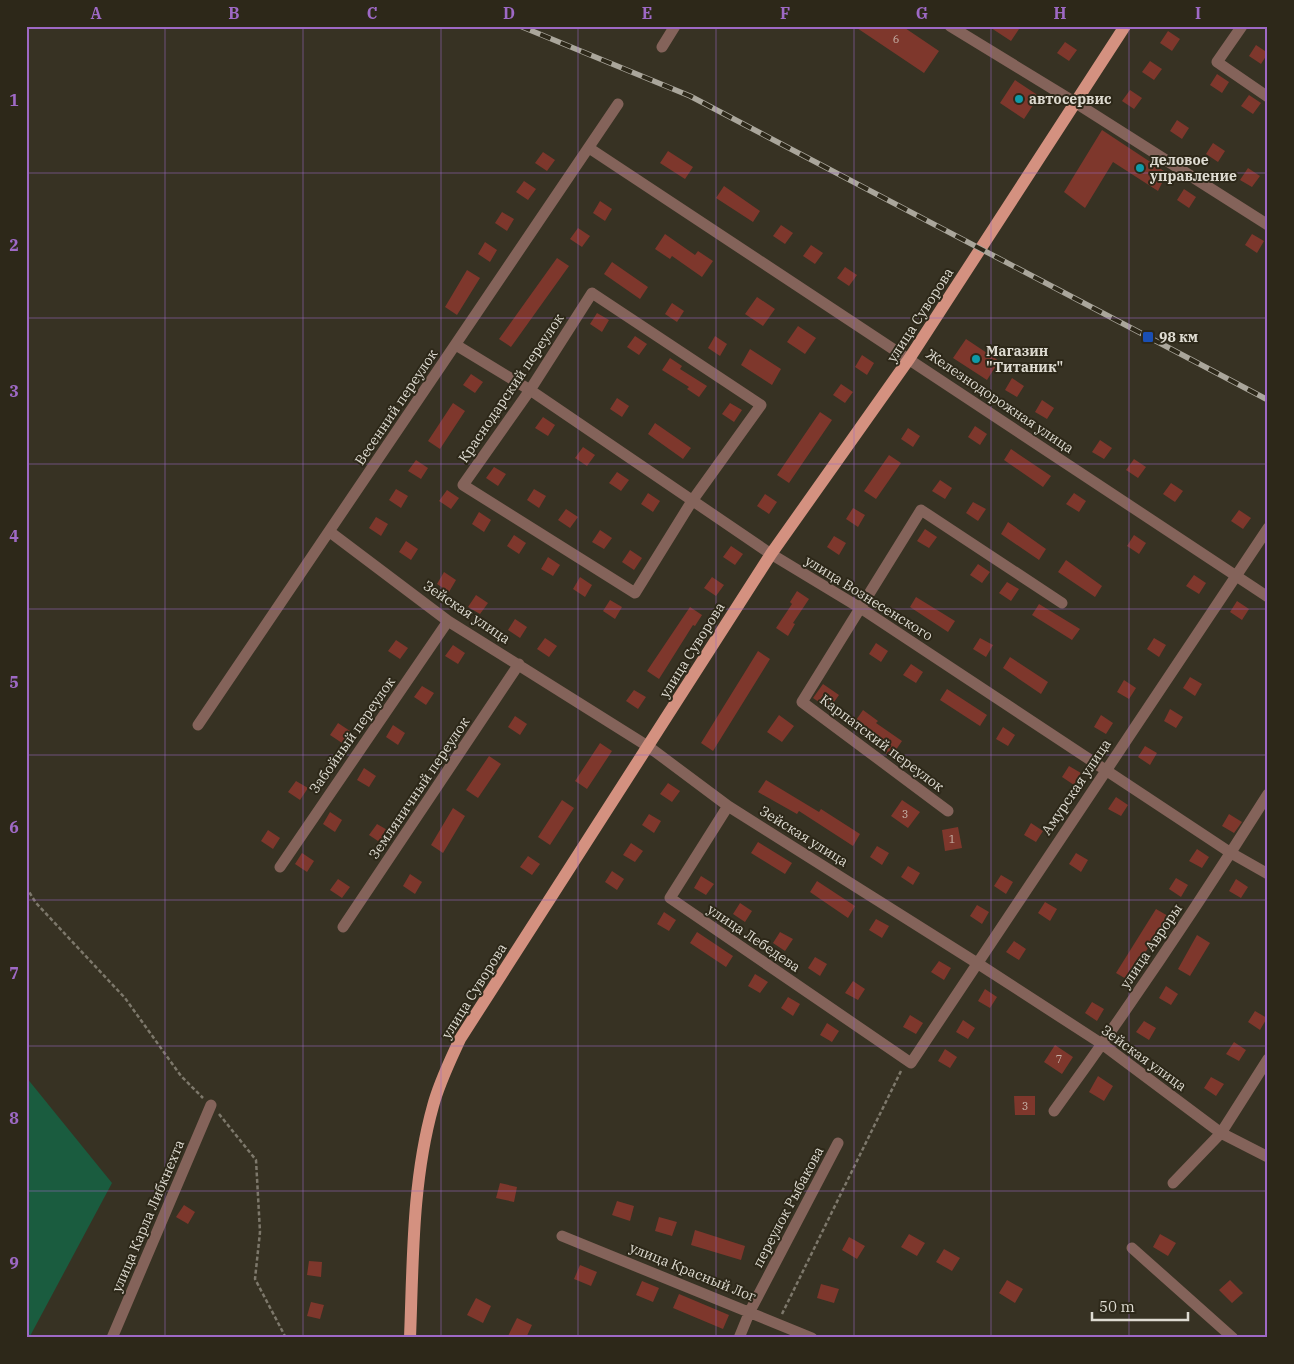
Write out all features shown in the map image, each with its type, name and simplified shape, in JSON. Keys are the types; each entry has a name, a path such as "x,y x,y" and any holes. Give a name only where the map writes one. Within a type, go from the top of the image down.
{"main road":[{"name":"улица Суворова","path":"410,1338 419,1175 433,1105 444,1074 460,1039 772,554 909,359 1125,26"}],"street":[{"path":"662,47 675,26"},
{"path":"950,26 1076,103 1268,225"},
{"path":"1242,26 1217,62 1268,97"},
{"name":"Весенний переулок","path":"198,725 618,104"},
{"name":"Железнодорожная улица","path":"590,148 1268,597"},
{"name":"Краснодарский переулок","path":"592,293 761,404 692,501 636,593 464,485 530,390 592,293"},
{"name":"улица Вознесенского","path":"456,345 530,390 772,554 862,609 1231,853 1268,874"},
{"name":"Карпатский переулок","path":"948,811 802,702 862,609 921,510 1062,603"},
{"name":"Амурская улица","path":"911,1063 1268,528"},
{"name":"Зейская улица","path":"330,532 448,621 649,747 728,806 1102,1044 1221,1133 1268,1157"},
{"name":"Забойный переулок","path":"280,866 448,621"},
{"name":"Земляничный переулок","path":"343,927 519,664"},
{"name":"улица Авроры","path":"1054,1111 1102,1044 1231,853 1268,794"},
{"name":"улица Лебедева","path":"728,806 670,898 911,1063"},
{"path":"1173,1183 1221,1133 1268,1059"},
{"name":"улица Карла Либкнехта","path":"112,1338 211,1105"},
{"name":"переулок Рыбакова","path":"739,1338 750,1311 838,1143"},
{"name":"улица Красный Лог","path":"562,1236 778,1322 812,1338"},
{"path":"1132,1248 1233,1338"}],"path":[{"path":"26,887 36,903 125,998 181,1076 211,1105 256,1160 260,1232 255,1279 286,1338"},
{"path":"778,1322 849,1180 899,1072 911,1063"}],"green space":[{"path":"26,1077 112,1183 29,1338 26,1338"}],"building":[{"path":"854,26 902,26 939,51 924,73"},
{"path":"988,26 1021,26 1011,41"},
{"path":"1168,31 1180,39 1172,51 1160,43"},
{"path":"1065,42 1077,50 1069,61 1057,53"},
{"path":"1256,45 1268,53 1261,64 1249,56"},
{"path":"1150,61 1162,69 1154,80 1142,72"},
{"path":"1217,74 1229,82 1222,93 1210,85"},
{"name":"автосервис","path":"1015,80 1039,96 1024,119 1000,103"},
{"path":"1130,90 1142,98 1134,109 1122,101"},
{"path":"1249,95 1261,103 1253,114 1241,106"},
{"path":"1177,120 1189,128 1182,139 1170,131"},
{"name":"деловое управление","path":"1102,130 1167,173 1158,191 1113,162 1085,208 1064,192"},
{"path":"1213,143 1225,151 1218,162 1206,154"},
{"path":"668,151 693,167 685,179 660,163"},
{"path":"543,152 555,160 547,171 535,163"},
{"path":"1248,168 1260,176 1252,187 1240,180"},
{"path":"524,181 536,189 528,200 516,192"},
{"path":"724,186 760,211 753,222 716,198"},
{"path":"1184,189 1196,197 1189,208 1177,200"},
{"path":"600,201 612,209 605,221 593,213"},
{"path":"502,212 514,219 507,231 495,223"},
{"path":"781,225 793,233 785,244 773,236"},
{"path":"578,228 590,236 582,247 570,239"},
{"path":"665,234 695,255 698,251 713,261 702,277 672,256 670,259 655,249"},
{"path":"1252,234 1264,241 1257,253 1245,245"},
{"path":"485,242 497,250 490,262 478,254"},
{"path":"811,245 823,253 815,264 803,256"},
{"path":"557,258 569,266 511,347 499,339"},
{"path":"612,262 648,287 640,299 604,274"},
{"path":"845,267 857,275 849,286 837,278"},
{"path":"467,270 480,278 457,315 445,307"},
{"path":"757,297 775,309 763,326 745,314"},
{"path":"672,303 684,311 677,322 665,314"},
{"path":"597,313 609,320 602,332 590,324"},
{"path":"798,326 816,338 805,354 787,342"},
{"path":"635,336 647,344 639,355 627,347"},
{"path":"715,336 727,344 720,356 708,348"},
{"name":"Магазин \"Титаник\"","path":"966,339 999,361 987,380 953,358"},
{"path":"750,349 781,369 772,385 741,365"},
{"path":"862,355 874,363 867,375 855,367"},
{"path":"670,358 682,366 680,369 707,386 699,397 687,389 689,387 662,370"},
{"path":"471,374 483,382 475,393 463,385"},
{"path":"1012,378 1024,386 1017,397 1005,390"},
{"path":"841,384 853,392 845,403 833,395"},
{"path":"617,398 629,406 622,417 610,409"},
{"path":"1042,400 1054,408 1047,419 1035,412"},
{"path":"453,403 465,411 440,449 428,441"},
{"path":"730,403 742,410 734,422 722,414"},
{"path":"820,412 832,420 789,483 777,475"},
{"path":"543,417 555,425 548,436 535,428"},
{"path":"655,423 691,448 683,459 648,434"},
{"path":"975,426 987,434 980,445 968,437"},
{"path":"908,428 920,436 913,447 901,439"},
{"path":"1100,440 1112,448 1104,459 1092,452"},
{"path":"583,447 595,455 587,466 575,458"},
{"path":"1011,449 1051,476 1043,487 1004,460"},
{"path":"889,455 901,463 876,499 864,491"},
{"path":"1134,459 1146,467 1138,478 1126,470"},
{"path":"416,460 428,468 421,479 408,471"},
{"path":"494,467 506,474 498,486 486,478"},
{"path":"617,472 629,480 621,491 609,483"},
{"path":"940,480 952,488 945,499 932,491"},
{"path":"1171,483 1183,491 1175,502 1163,494"},
{"path":"396,489 408,496 401,508 389,500"},
{"path":"534,489 546,496 539,508 527,500"},
{"path":"447,490 459,498 451,509 439,501"},
{"path":"648,493 660,501 653,512 641,504"},
{"path":"1074,493 1086,501 1079,512 1066,504"},
{"path":"765,494 777,502 769,514 757,506"},
{"path":"973,502 986,509 978,521 966,513"},
{"path":"853,508 865,515 858,527 846,519"},
{"path":"566,509 578,517 570,528 558,520"},
{"path":"1239,510 1251,518 1243,529 1231,521"},
{"path":"479,512 491,520 484,532 472,524"},
{"path":"376,517 388,524 381,536 369,528"},
{"path":"1008,522 1046,549 1039,560 1001,534"},
{"path":"925,529 937,537 929,548 917,541"},
{"path":"600,530 612,538 604,549 592,542"},
{"path":"514,535 526,543 519,554 507,546"},
{"path":"1134,535 1146,543 1139,554 1127,546"},
{"path":"834,536 846,543 839,555 827,547"},
{"path":"406,541 418,549 411,560 399,552"},
{"path":"731,546 743,554 735,565 723,557"},
{"path":"630,550 642,558 634,570 622,562"},
{"path":"548,557 560,565 553,576 541,569"},
{"path":"1066,560 1102,586 1095,597 1058,572"},
{"path":"978,564 990,572 982,583 970,575"},
{"path":"444,572 456,580 449,592 437,584"},
{"path":"1194,575 1206,583 1199,594 1186,586"},
{"path":"580,577 592,585 585,597 573,589"},
{"path":"712,577 724,585 716,596 704,588"},
{"path":"1007,582 1019,589 1011,601 999,593"},
{"path":"797,591 809,599 793,623 795,624 788,636 776,628 792,604 790,602"},
{"path":"476,595 488,603 480,614 468,607"},
{"path":"916,597 955,621 948,632 910,607"},
{"path":"610,600 622,607 615,619 603,611"},
{"path":"1237,601 1249,609 1242,620 1230,612"},
{"path":"1039,604 1080,629 1072,640 1032,615"},
{"path":"690,607 702,615 695,626 693,625 659,679 647,671"},
{"path":"515,619 527,627 520,638 508,630"},
{"path":"545,638 557,646 549,657 537,649"},
{"path":"980,638 993,645 986,657 973,649"},
{"path":"1154,638 1166,645 1159,657 1147,649"},
{"path":"396,640 408,648 400,659 388,651"},
{"path":"876,643 888,651 881,662 869,654"},
{"path":"453,645 465,653 458,664 445,656"},
{"path":"758,651 770,659 713,751 701,743"},
{"path":"1010,657 1048,682 1041,694 1003,668"},
{"path":"911,664 923,672 916,683 903,675"},
{"path":"1190,677 1202,684 1195,696 1183,688"},
{"path":"1124,680 1136,688 1129,699 1117,692"},
{"path":"823,684 839,695 829,709 813,698"},
{"path":"422,686 434,693 426,705 414,697"},
{"path":"947,689 987,715 980,726 940,700"},
{"path":"634,690 646,697 638,709 626,701"},
{"path":"1170,709 1183,717 1176,728 1164,721"},
{"path":"863,710 878,721 876,723 902,741 891,757 875,745 878,740 854,723"},
{"path":"779,715 794,726 782,742 767,732"},
{"path":"1101,715 1113,723 1106,734 1094,727"},
{"path":"515,716 527,724 520,735 508,727"},
{"path":"338,723 350,731 342,743 330,735"},
{"path":"393,725 405,733 398,745 386,737"},
{"path":"1003,727 1015,735 1008,746 996,739"},
{"path":"600,743 612,751 587,789 575,781"},
{"path":"1145,746 1157,753 1150,765 1138,757"},
{"path":"489,756 501,764 478,798 466,790"},
{"path":"1069,766 1081,773 1074,785 1062,777"},
{"path":"364,768 376,776 369,787 357,780"},
{"path":"766,780 819,812 821,809 860,834 853,846 799,811 797,814 758,792"},
{"path":"296,781 308,788 300,800 288,792"},
{"path":"668,783 680,791 672,802 660,794"},
{"path":"1116,797 1128,805 1121,816 1108,809"},
{"path":"562,800 574,808 550,845 538,837"},
{"path":"902,800 920,812 908,828 891,816"},
{"path":"453,808 465,816 443,853 431,845"},
{"path":"330,812 342,820 335,832 323,824"},
{"path":"649,814 661,821 654,833 642,825"},
{"path":"1229,814 1242,822 1234,833 1222,826"},
{"path":"1031,823 1043,831 1036,842 1024,835"},
{"path":"377,824 389,831 381,843 369,835"},
{"path":"958,827 962,848 945,851 942,830"},
{"path":"268,830 280,838 273,849 261,841"},
{"path":"758,842 792,863 785,874 751,853"},
{"path":"631,843 643,851 635,862 623,855"},
{"path":"877,846 889,853 882,865 870,857"},
{"path":"1197,849 1209,857 1202,868 1189,861"},
{"path":"302,853 314,861 307,872 295,864"},
{"path":"1076,853 1088,860 1081,872 1069,864"},
{"path":"528,856 540,864 532,875 520,867"},
{"path":"908,866 920,873 913,885 901,877"},
{"path":"612,871 624,879 617,890 605,882"},
{"path":"410,874 422,882 415,894 403,886"},
{"path":"1001,875 1013,882 1006,894 994,886"},
{"path":"701,876 714,884 706,895 694,888"},
{"path":"1176,878 1188,885 1181,897 1169,889"},
{"path":"338,879 350,887 342,898 330,890"},
{"path":"1236,879 1248,887 1241,898 1229,891"},
{"path":"817,881 855,906 848,918 810,892"},
{"path":"1045,902 1057,909 1050,921 1038,913"},
{"path":"740,903 752,911 745,922 733,914"},
{"path":"977,905 989,912 982,924 970,916"},
{"path":"1156,909 1168,916 1128,980 1116,973"},
{"path":"664,912 676,920 669,931 657,924"},
{"path":"876,919 889,926 882,938 869,930"},
{"path":"697,932 733,956 726,967 690,943"},
{"path":"780,932 793,939 785,951 773,943"},
{"path":"1197,935 1210,943 1190,976 1178,969"},
{"path":"1014,941 1026,949 1019,960 1006,952"},
{"path":"815,957 827,964 820,976 808,968"},
{"path":"939,961 951,968 944,980 931,972"},
{"path":"755,974 768,982 760,993 748,986"},
{"path":"853,981 865,989 858,1000 845,993"},
{"path":"1166,986 1178,994 1171,1005 1159,998"},
{"path":"985,989 997,997 990,1008 978,1001"},
{"path":"788,997 800,1004 793,1016 781,1008"},
{"path":"1092,1002 1104,1009 1097,1021 1085,1013"},
{"path":"1255,1011 1267,1018 1260,1030 1248,1022"},
{"path":"910,1015 923,1023 916,1034 903,1027"},
{"path":"963,1020 975,1028 968,1039 956,1032"},
{"path":"1144,1021 1156,1028 1149,1040 1136,1032"},
{"path":"827,1023 839,1031 832,1042 820,1035"},
{"path":"1234,1042 1246,1050 1239,1061 1226,1054"},
{"path":"1055,1045 1073,1057 1062,1074 1044,1062"},
{"path":"945,1049 957,1057 950,1068 938,1061"},
{"path":"1098,1076 1113,1086 1104,1101 1089,1092"},
{"path":"1211,1077 1224,1084 1216,1096 1204,1088"},
{"path":"1014,1096 1035,1096 1035,1115 1015,1115"},
{"path":"500,1183 517,1187 514,1202 496,1198"},
{"path":"617,1201 634,1206 630,1221 612,1215"},
{"path":"184,1205 195,1212 188,1224 176,1217"},
{"path":"659,1217 677,1222 672,1236 655,1231"},
{"path":"695,1230 745,1246 741,1260 691,1245"},
{"path":"909,1234 925,1243 917,1256 901,1247"},
{"path":"1160,1234 1176,1243 1168,1256 1153,1247"},
{"path":"849,1237 865,1246 857,1259 842,1250"},
{"path":"944,1249 960,1258 952,1271 936,1262"},
{"path":"309,1261 322,1262 321,1277 307,1275"},
{"path":"580,1265 597,1272 591,1286 574,1279"},
{"path":"1007,1280 1023,1289 1015,1303 999,1293"},
{"path":"1230,1280 1243,1293 1232,1303 1219,1290"},
{"path":"642,1281 659,1288 653,1302 636,1295"},
{"path":"821,1284 839,1289 834,1303 817,1298"},
{"path":"679,1294 729,1315 723,1329 673,1308"},
{"path":"476,1298 491,1306 483,1323 467,1315"},
{"path":"311,1302 324,1305 320,1319 307,1316"},
{"path":"517,1318 532,1325 526,1338 507,1338"}],"railway":[{"path":"520,26 690,96 1268,400"}],"place":[{"name":"автосервис","path":"1019,99"},
{"name":"деловое управление","path":"1140,168"},
{"name":"98 км","path":"1148,337"},
{"name":"Магазин \"Титаник\"","path":"976,359"}]}
